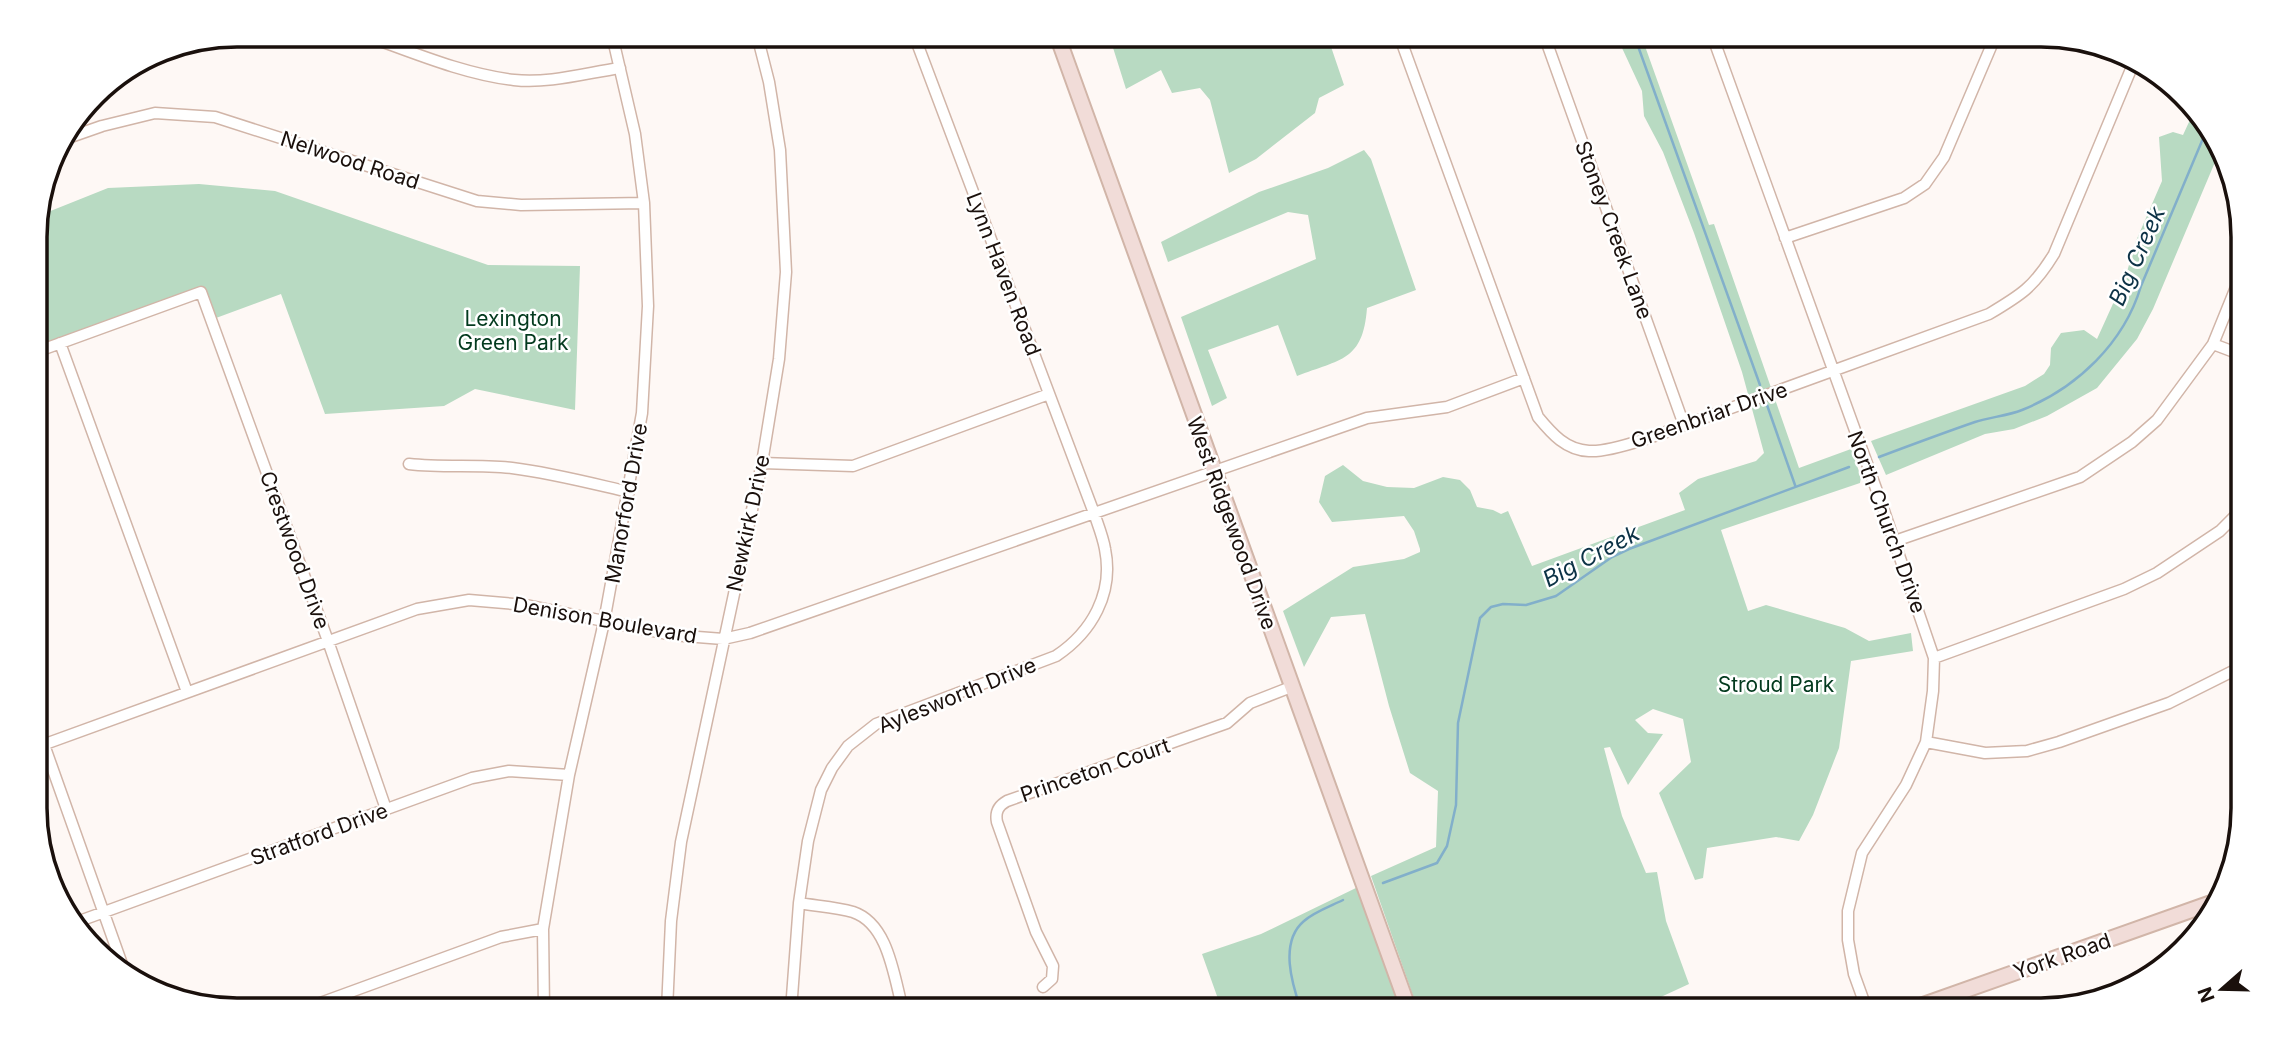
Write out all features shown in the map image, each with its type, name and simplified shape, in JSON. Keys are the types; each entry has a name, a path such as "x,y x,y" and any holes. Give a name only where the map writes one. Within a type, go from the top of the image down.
{"main road":[{"name":"West Ridgewood Drive","path":"1060,47 1404,997"},
{"name":"York Road","path":"1946,997 2202,907"}],"street":[{"path":"400,47 450,64 514,80 540,80 620,68"},
{"name":"Manorford Drive","path":"544,998 543,929 569,775 604,622 642,413 648,306 644,203 635,134 615,47"},
{"name":"Newkirk Drive","path":"668,998 671,921 681,842 762,463 779,359 786,272 780,150 769,82 760,47"},
{"name":"Lynn Haven Road","path":"919,47 1094,513"},
{"name":"Greenbriar Drive","path":"1403,47 1538,417 1556,438 1573,448 1591,452 1684,425 1833,371 1989,314 2015,298 2038,280 2054,254 2131,70"},
{"name":"Stoney Creek Lane","path":"1548,47 1684,425"},
{"name":"North Church Drive","path":"1716,47 1895,541 1934,658 1933,691 1926,742 1906,785 1863,853 1847,911 1848,940 1854,974 1862,997"},
{"path":"1785,238 1904,198 1925,184 1944,157 1991,47"},
{"name":"Nelwood Road","path":"77,135 155,113 215,117 477,201 533,205 644,203"},
{"name":"Crestwood Drive","path":"60,343 201,292 386,809"},
{"path":"1895,541 2080,477 2132,442 2157,420 2213,344 2231,301"},
{"path":"48,348 60,343 187,692"},
{"path":"2213,344 2231,351"},
{"name":"Denison Boulevard","path":"47,743 417,609 469,600 526,605 672,635 723,639 750,633 1367,418 1447,407 1524,378"},
{"path":"762,463 853,466 1049,394"},
{"path":"409,464 509,468 554,474 629,492"},
{"name":"Aylesworth Drive","path":"792,998 799,903 808,841 821,790 832,768 848,747 876,724 1056,656 1073,645 1092,623 1103,598 1107,575 1105,550 1094,513"},
{"path":"1934,658 2124,589 2157,573 2220,531 2231,520"},
{"path":"1926,742 1985,753 2027,751 2059,743 2169,703 2231,672"},
{"name":"Princeton Court","path":"1043,987 1052,979 1053,966 1036,932 997,822 996,815 1000,806 1007,801 1224,725 1250,703 1291,687"},
{"path":"47,764 119,956"},
{"name":"Stratford Drive","path":"84,919 472,778 509,771 569,775"},
{"path":"799,903 852,912 866,918 877,929 899,998"},
{"path":"335,998 501,937 543,929"}],"green space":[{"path":"1113,47 1331,47 1344,85 1319,98 1315,113 1256,159 1229,173 1210,100 1200,88 1172,93 1161,70 1126,89"},
{"name":"Stroud Park","path":"1622,47 1645,47 1709,225 1714,224 1799,468 1851,449 1861,477 1860,483 1721,530 1748,611 1766,605 1845,628 1869,641 1911,633 1913,651 1851,661 1839,748 1813,815 1799,841 1776,837 1707,848 1703,878 1695,880 1659,793 1691,762 1683,719 1653,709 1635,720 1648,733 1663,734 1628,785 1610,747 1604,748 1622,816 1646,873 1657,872 1666,921 1689,984 1660,997 1414,997 1371,876 1436,847 1438,791 1410,773 1365,614 1331,617 1304,667 1283,611 1353,567 1404,559 1420,552 1414,531 1404,516 1332,522 1319,502 1325,476 1343,465 1363,481 1387,487 1414,488 1443,477 1460,480 1470,490 1477,507 1501,514 1508,511 1532,566 1685,510 1679,493 1698,479 1756,461 1764,453 1742,372 1694,233 1663,152 1644,116 1642,91"},
{"path":"2190,120 2215,163 2153,309 2137,339 2097,388 2047,416 2014,429 1985,434 1886,475 1871,441 2025,386 2044,374 2050,365 2051,348 2061,333 2084,330 2097,339 2126,275 2136,241 2162,181 2159,137 2173,132 2183,135"},
{"path":"1364,150 1371,159 1416,290 1367,308 1361,339 1347,356 1297,376 1278,325 1208,350 1227,398 1212,406 1181,317 1316,259 1308,215 1288,212 1168,262 1161,242 1259,192 1328,168"},
{"name":"Lexington Green Park","path":"199,184 275,191 488,265 580,266 575,410 475,389 444,406 325,414 281,294 216,318 208,297 199,290 48,343 49,211 108,188"},
{"path":"1358,887 1396,997 1218,997 1202,954 1261,934"}],"waterway":[{"path":"1638,47 1760,385"},
{"name":"Big Creek","path":"1879,457 1975,422 2022,410 2061,389 2096,361 2123,326 2133,307 2203,139"},
{"path":"1767,405 1795,485"},
{"name":"Big Creek","path":"1383,883 1437,863 1447,846 1456,805 1458,723 1480,618 1491,607 1503,604 1526,605 1556,596 1612,557 1629,549 1849,467"},
{"name":"Big Creek","path":"1297,997 1290,964 1292,940 1296,930 1308,918 1343,900"}]}
